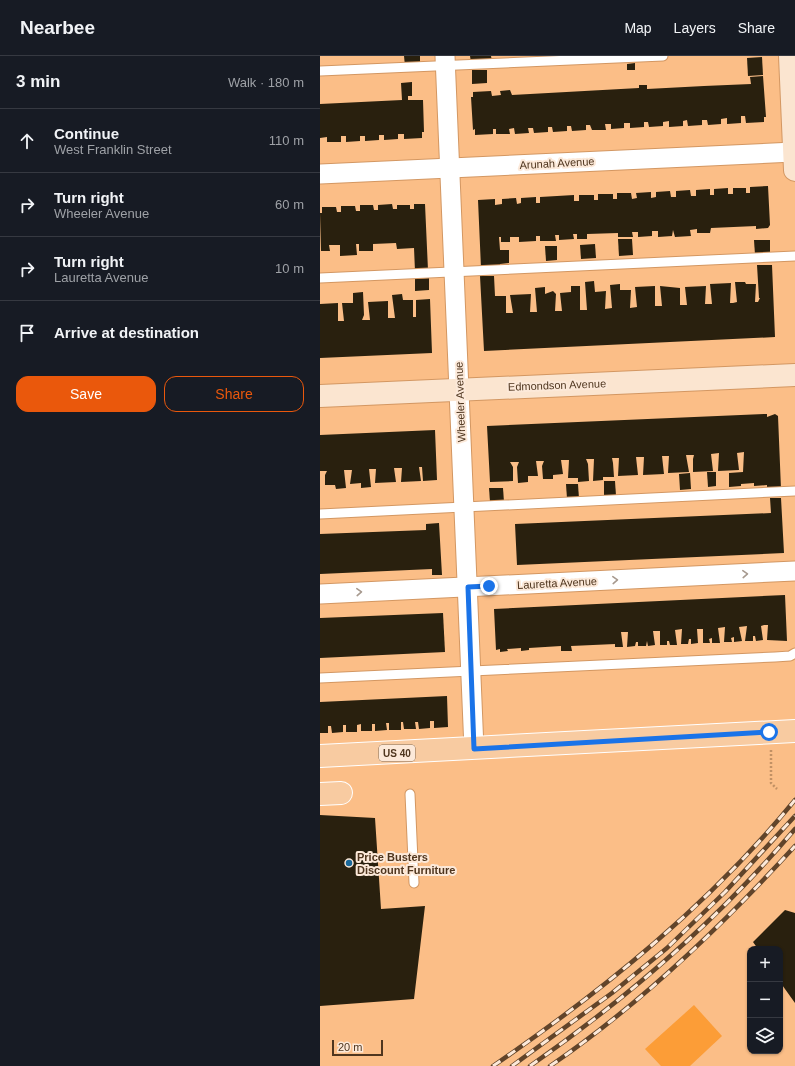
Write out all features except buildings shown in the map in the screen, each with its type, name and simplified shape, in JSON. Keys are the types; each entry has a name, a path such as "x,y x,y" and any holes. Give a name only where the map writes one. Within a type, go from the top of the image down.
{"main road":[{"path":"790,56 795,161"},
{"name":"Edmondson Avenue","path":"320,396 795,375"},
{"name":"US 40","path":"320,756 795,731"}],"street":[{"name":"Wheeler Avenue","path":"445,61 474,749"},
{"name":"Arunah Avenue","path":"320,174 450,168 795,161"},
{"name":"Lauretta Avenue","path":"320,594 795,571"}],"lane":[{"path":"320,71 445,61 663,56"},
{"path":"320,278 795,256"},
{"path":"320,514 795,491"},
{"path":"320,678 775,657 790,656 795,653"},
{"path":"410,794 414,883"}],"path":[{"path":"771,754 771,783 777,789"}],"shaded area":[{"path":"694,1005 722,1036 690,1066 661,1066 645,1049"}],"railway":[{"path":"493,1066 575,1007 654,944 728,875 795,800"},
{"path":"512,1066 612,993 667,948 725,892 795,816"},
{"path":"530,1066 602,1013 670,956 735,895 795,829"},
{"path":"550,1066 584,1042 648,991 709,935 795,846"}],"place":[{"name":"Price Busters Discount Furniture","path":"349,863"}],"route":[{"path":"489,586 468,587 474,749 769,732"}]}
